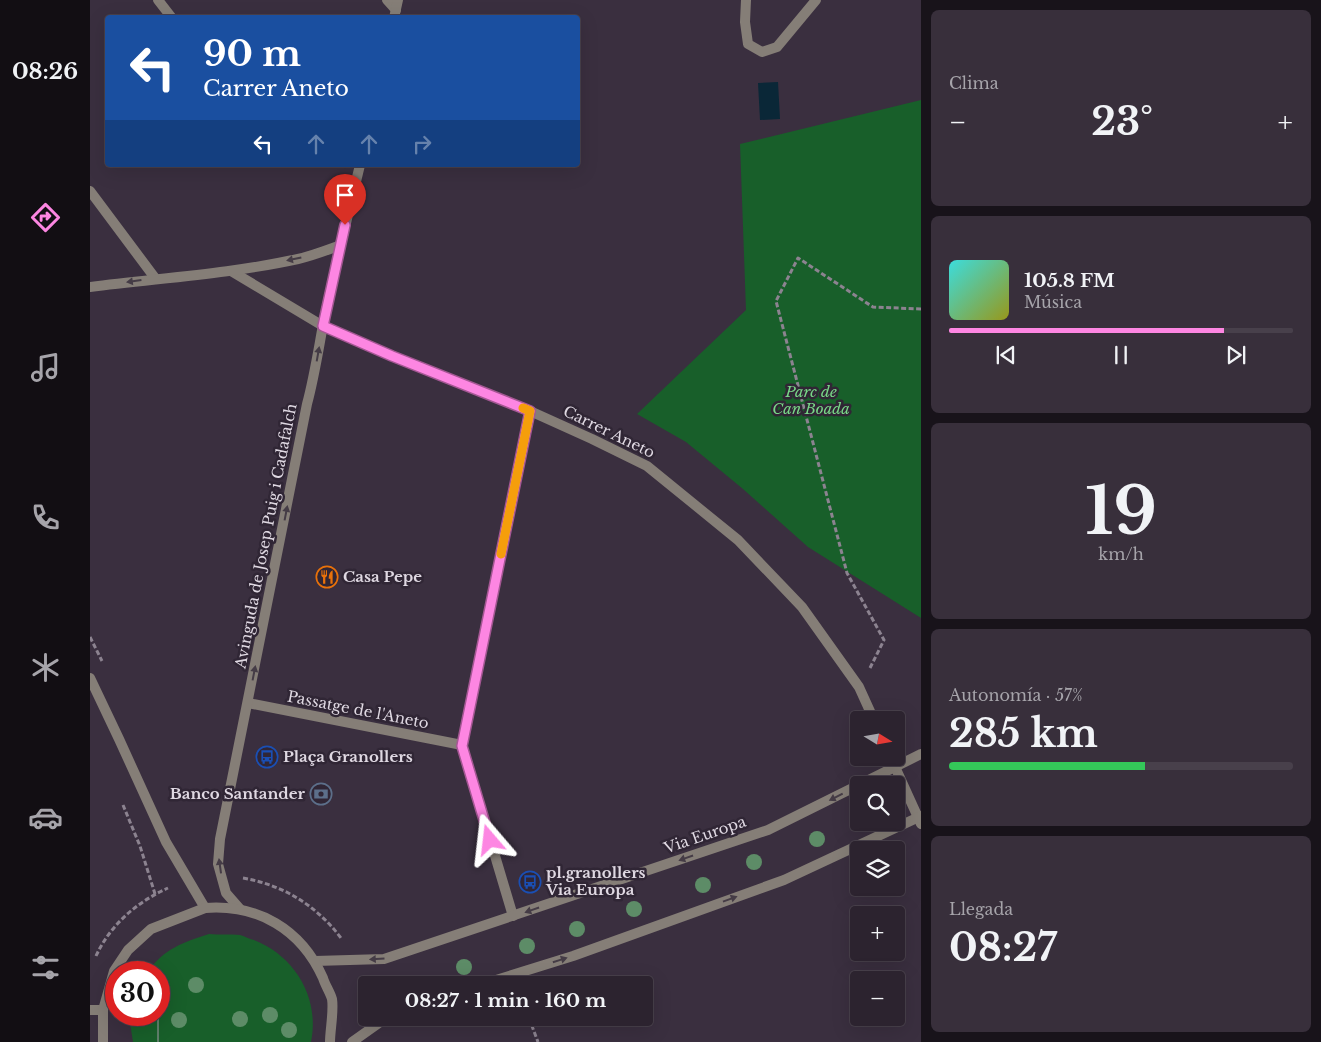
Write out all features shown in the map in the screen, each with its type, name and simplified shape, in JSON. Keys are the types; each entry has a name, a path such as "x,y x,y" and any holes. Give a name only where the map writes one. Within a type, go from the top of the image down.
{"street":[{"path":"158,0 170,15"},
{"path":"387,0 396,9"},
{"path":"746,0 745,22 748,44 762,52 777,48 816,0"},
{"name":"Avinguda de Josep Puig i Cadafalch","path":"240,909 226,893 218,864 220,839 323,326 360,167"},
{"path":"90,191 155,278"},
{"path":"90,288 155,278 231,271 299,258 341,245"},
{"name":"Carrer Aneto","path":"231,271 323,326 392,356 530,411 647,466 738,540 802,607 860,687 870,711"},
{"path":"513,916 462,746 530,411"},
{"path":"90,678 120,739 166,842 205,908"},
{"name":"Passatge de l'Aneto","path":"248,703 462,746"},
{"name":"Via Europa","path":"905,759 921,754"},
{"name":"Via Europa","path":"315,961 384,959 768,830 886,766"},
{"path":"509,976 573,956 784,880 920,819 895,766"},
{"path":"103,1042 103,1010 114,971 128,950 150,929 205,908 240,909 277,923 301,942 315,961 332,1000 330,1042"},
{"path":"90,1010 103,1010"},
{"path":"352,1042 375,1026"}],"path":[{"path":"860,687 884,640 847,573 776,300 798,258 873,307 921,309"},
{"path":"122,803 140,846 155,894"},
{"path":"532,1026 538,1042"}],"green space":[{"name":"Parc de Can Boada","path":"921,100 921,618 808,547 743,489 686,442 637,414 746,310 740,144"},
{"path":"209,934 240,935 269,947 281,956 301,980 308,995 312,1010 311,1042 133,1042 130,1026 170,1026 170,961 157,961 167,952 183,943"}],"water":[{"path":"778,82 780,119 760,120 758,83"}],"tram line":[{"path":"158,1026 158,1042"}],"slow traffic":[{"path":"501,554 530,411 523,408"}],"place":[{"name":"Casa Pepe","path":"327,577"},
{"name":"Plaça Granollers","path":"267,757"},
{"name":"Banco Santander","path":"321,794"},
{"name":"pl.granollers Via Europa","path":"530,882"}],"route":[{"path":"345,225 323,326 392,356 530,411 462,746 490,840"}]}
